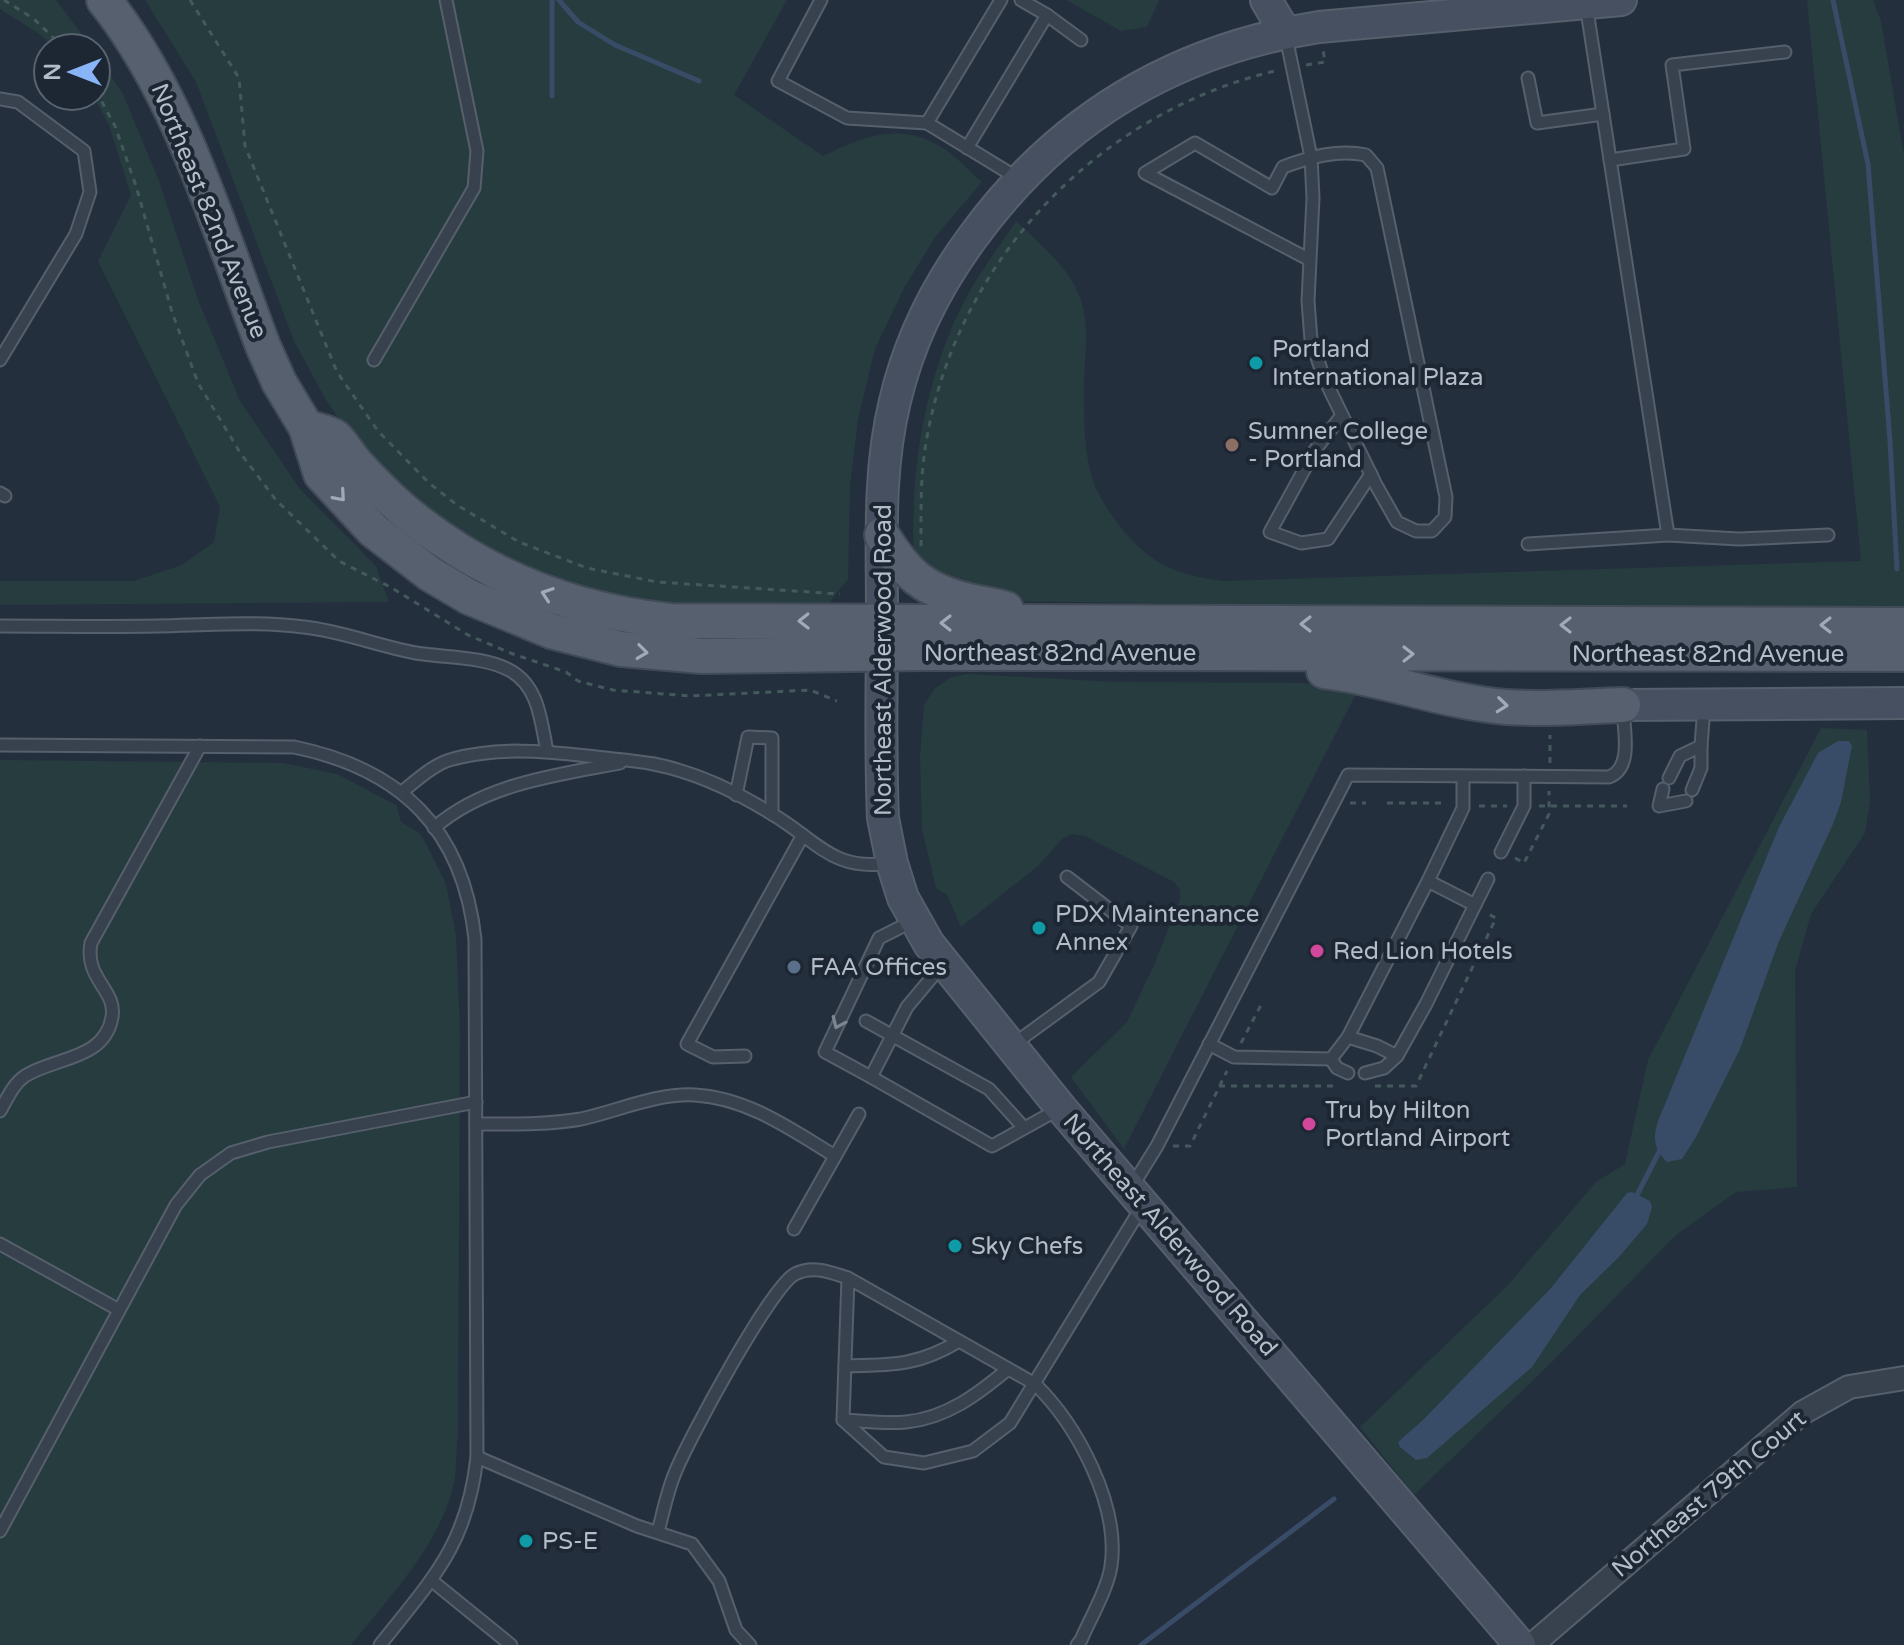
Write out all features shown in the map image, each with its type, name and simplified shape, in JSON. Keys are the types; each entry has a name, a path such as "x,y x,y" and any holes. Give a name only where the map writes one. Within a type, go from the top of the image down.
{"main road":[{"name":"Northeast 82nd Avenue","path":"104,0 126,28 165,95 263,346 279,382 306,427 321,474 373,530 430,574 509,616 584,642 662,654 1052,624 1904,625"},
{"path":"882,535 901,566 928,588 1052,624"},
{"name":"Northeast 82nd Avenue","path":"882,638 1205,653 1904,654"},
{"path":"1205,653 1354,674 1431,694 1505,707 1623,705"}],"street":[{"path":"1266,0 1285,32"},
{"path":"1285,32 1292,0"},
{"name":"Northeast Alderwood Road","path":"1520,1645 1061,1108 943,963 914,921 892,863 883,818 882,489 889,430 903,369 916,334 952,266 994,208 1020,179 1077,127 1133,89 1203,57 1285,32 1621,0"},
{"path":"1623,705 1904,703"},
{"name":"Northeast 79th Court","path":"1532,1645 1802,1413 1849,1387 1904,1378"}],"lane":[{"path":"374,360 474,188 477,151 446,0"},
{"path":"821,0 778,81 847,118 927,123 1020,179"},
{"path":"927,123 1001,0"},
{"path":"1021,0 1081,40"},
{"path":"1586,3 1668,535"},
{"path":"967,148 1047,15"},
{"path":"1285,32 1311,157 1313,198 1310,260 1308,301 1311,340 1324,378 1397,522 1416,531 1432,531 1445,517 1446,497 1377,168 1366,155 1350,151 1311,157 1283,167 1272,188 1195,143 1145,173 1310,260"},
{"path":"1610,160 1684,149 1672,65 1785,52"},
{"path":"1528,78 1537,123 1603,114"},
{"path":"0,99 18,102 84,151 90,192 76,234 0,360"},
{"path":"1342,415 1315,450 1270,532 1301,543 1328,539 1371,474"},
{"path":"1528,544 1668,535 1739,539 1828,535"},
{"path":"0,626 261,624 305,627 391,648 481,661 511,671 526,683 537,701 547,751"},
{"path":"1701,746 1680,756 1666,783 1659,806 1689,796 1701,768 1704,704"},
{"path":"843,1420 884,1457 924,1463 973,1451 1010,1423 1035,1384 1137,1197 1157,1146 1348,775 1609,777 1618,773 1625,753 1623,705"},
{"path":"736,795 748,737 772,738 772,814"},
{"path":"0,745 294,747 307,750 360,767 402,792 420,808 461,872 472,909 476,964 477,1457 473,1491 463,1523 443,1566 380,1645"},
{"path":"0,1111 22,1078 40,1068 82,1054 97,1045 108,1030 113,1013 109,996 93,973 88,957 91,943 200,746"},
{"path":"402,792 450,759 491,753 547,751 632,760 679,771 736,795 772,814 826,853 848,863 863,866 892,863"},
{"path":"434,828 454,810 495,792 570,772 632,760"},
{"path":"1331,1059 1348,1037 1463,808 1463,776"},
{"path":"1506,855 1524,806 1524,776"},
{"path":"745,1056 713,1057 687,1044 803,835"},
{"path":"1010,1047 1099,982 1131,926 1067,877"},
{"path":"1365,1073 1384,1068 1397,1056 1488,879"},
{"path":"1428,881 1475,905"},
{"path":"914,921 879,938 825,1052 992,1146 1061,1108"},
{"path":"871,1077 907,1007 943,963"},
{"path":"866,1021 989,1089 1024,1128"},
{"path":"1348,1037 1397,1056"},
{"path":"1209,1044 1234,1057 1331,1059"},
{"path":"1331,1059 1337,1068 1348,1073"},
{"path":"476,1124 545,1124 581,1119 659,1098 695,1095 739,1104 768,1116 835,1156"},
{"path":"0,1531 176,1205 200,1175 231,1153 268,1142 476,1102"},
{"path":"794,1229 859,1114"},
{"path":"0,1244 119,1310"},
{"path":"658,1532 675,1474 736,1357 779,1290 793,1275 811,1269 825,1270 848,1278 1035,1384 1054,1405 1084,1453 1103,1497 1109,1528 1111,1568 1077,1645"},
{"path":"843,1420 848,1278"},
{"path":"845,1366 913,1363 942,1352 959,1341"},
{"path":"843,1420 906,1422 942,1414 974,1397 1008,1369"},
{"path":"477,1457 692,1544 719,1581 736,1630 750,1645"},
{"path":"431,1580 511,1645"}],"path":[{"path":"4,0 34,19 47,32"},
{"path":"190,0 239,78 245,146 337,372 378,431 429,483 488,525 519,542 587,568 657,582 840,594"},
{"name":"Northeast Alderwood Road","path":"921,552 923,468 936,395 960,330 978,295 996,263 1026,224 1070,179 1107,149 1157,117 1225,86 1293,67 1325,62"},
{"path":"1506,855 1524,863 1549,814 1551,707"},
{"path":"1157,1146 1190,1146 1261,1005"}],"green space":[{"path":"0,0 56,0 80,32 36,32 0,9"},
{"path":"145,0 787,0 734,95 823,156 882,134 912,135 943,148 982,182 936,236 904,288 875,349 858,419 850,486 848,579 829,603 817,607 647,606 553,583 438,523 357,444 326,400 294,341 196,82"},
{"path":"1066,0 1159,0 1147,27 1121,31"},
{"path":"1807,0 1873,0 1881,21 1904,155 1904,607 1391,606 1000,601 962,592 914,559 918,452 933,381 958,313 1016,221 1060,264 1074,284 1085,315 1084,417 1089,466 1096,490 1138,547 1176,570 1223,581 1861,561"},
{"path":"112,78 123,94 159,181 197,297 240,401 300,489 376,566 389,602 0,605 0,581 134,581 182,565 214,542 220,507 98,261 131,195 109,125 102,112 112,112"},
{"path":"969,674 1115,682 1301,683 1359,688 1124,1149 1071,1077 1127,1022 1154,965 1180,900 1180,890 1174,882 1085,836 1072,834 1062,839 1038,866 961,927 947,895 936,888 922,829 920,756 924,705 935,688 952,677"},
{"path":"1821,728 1867,730 1870,801 1865,833 1811,914 1795,971 1797,1187 1736,1192 1676,1235 1553,1361 1414,1495 1360,1427 1507,1286 1596,1182 1625,1164 1648,1060"},
{"path":"0,760 283,763 337,774 396,805 401,822 421,834 446,884 456,935 460,1031 458,1431 455,1474 446,1509 424,1551 351,1645 0,1645"}],"water":[{"path":"1838,741 1849,741 1852,746 1841,802 1833,824 1779,941 1740,1049 1682,1159 1667,1162 1656,1146 1655,1138 1669,1094 1779,827 1818,753"},
{"path":"1632,1192 1650,1201 1652,1207 1647,1224 1580,1295 1532,1367 1427,1458 1416,1460 1400,1447 1398,1442 1551,1288 1627,1193"}],"waterway":[{"path":"552,0 552,96"},
{"path":"559,0 578,22 615,45 699,81"},
{"path":"1833,0 1868,164 1897,569"},
{"path":"1635,1199 1661,1148"},
{"path":"1141,1645 1334,1499"}],"place":[{"name":"Portland International Plaza","path":"1256,363"},
{"name":"Sumner College - Portland","path":"1232,445"},
{"name":"PDX Maintenance Annex","path":"1039,928"},
{"name":"Red Lion Hotels","path":"1317,951"},
{"name":"FAA Offices","path":"794,967"},
{"name":"Tru by Hilton Portland Airport","path":"1309,1124"},
{"name":"Sky Chefs","path":"955,1246"},
{"name":"PS-E","path":"526,1541"}]}
